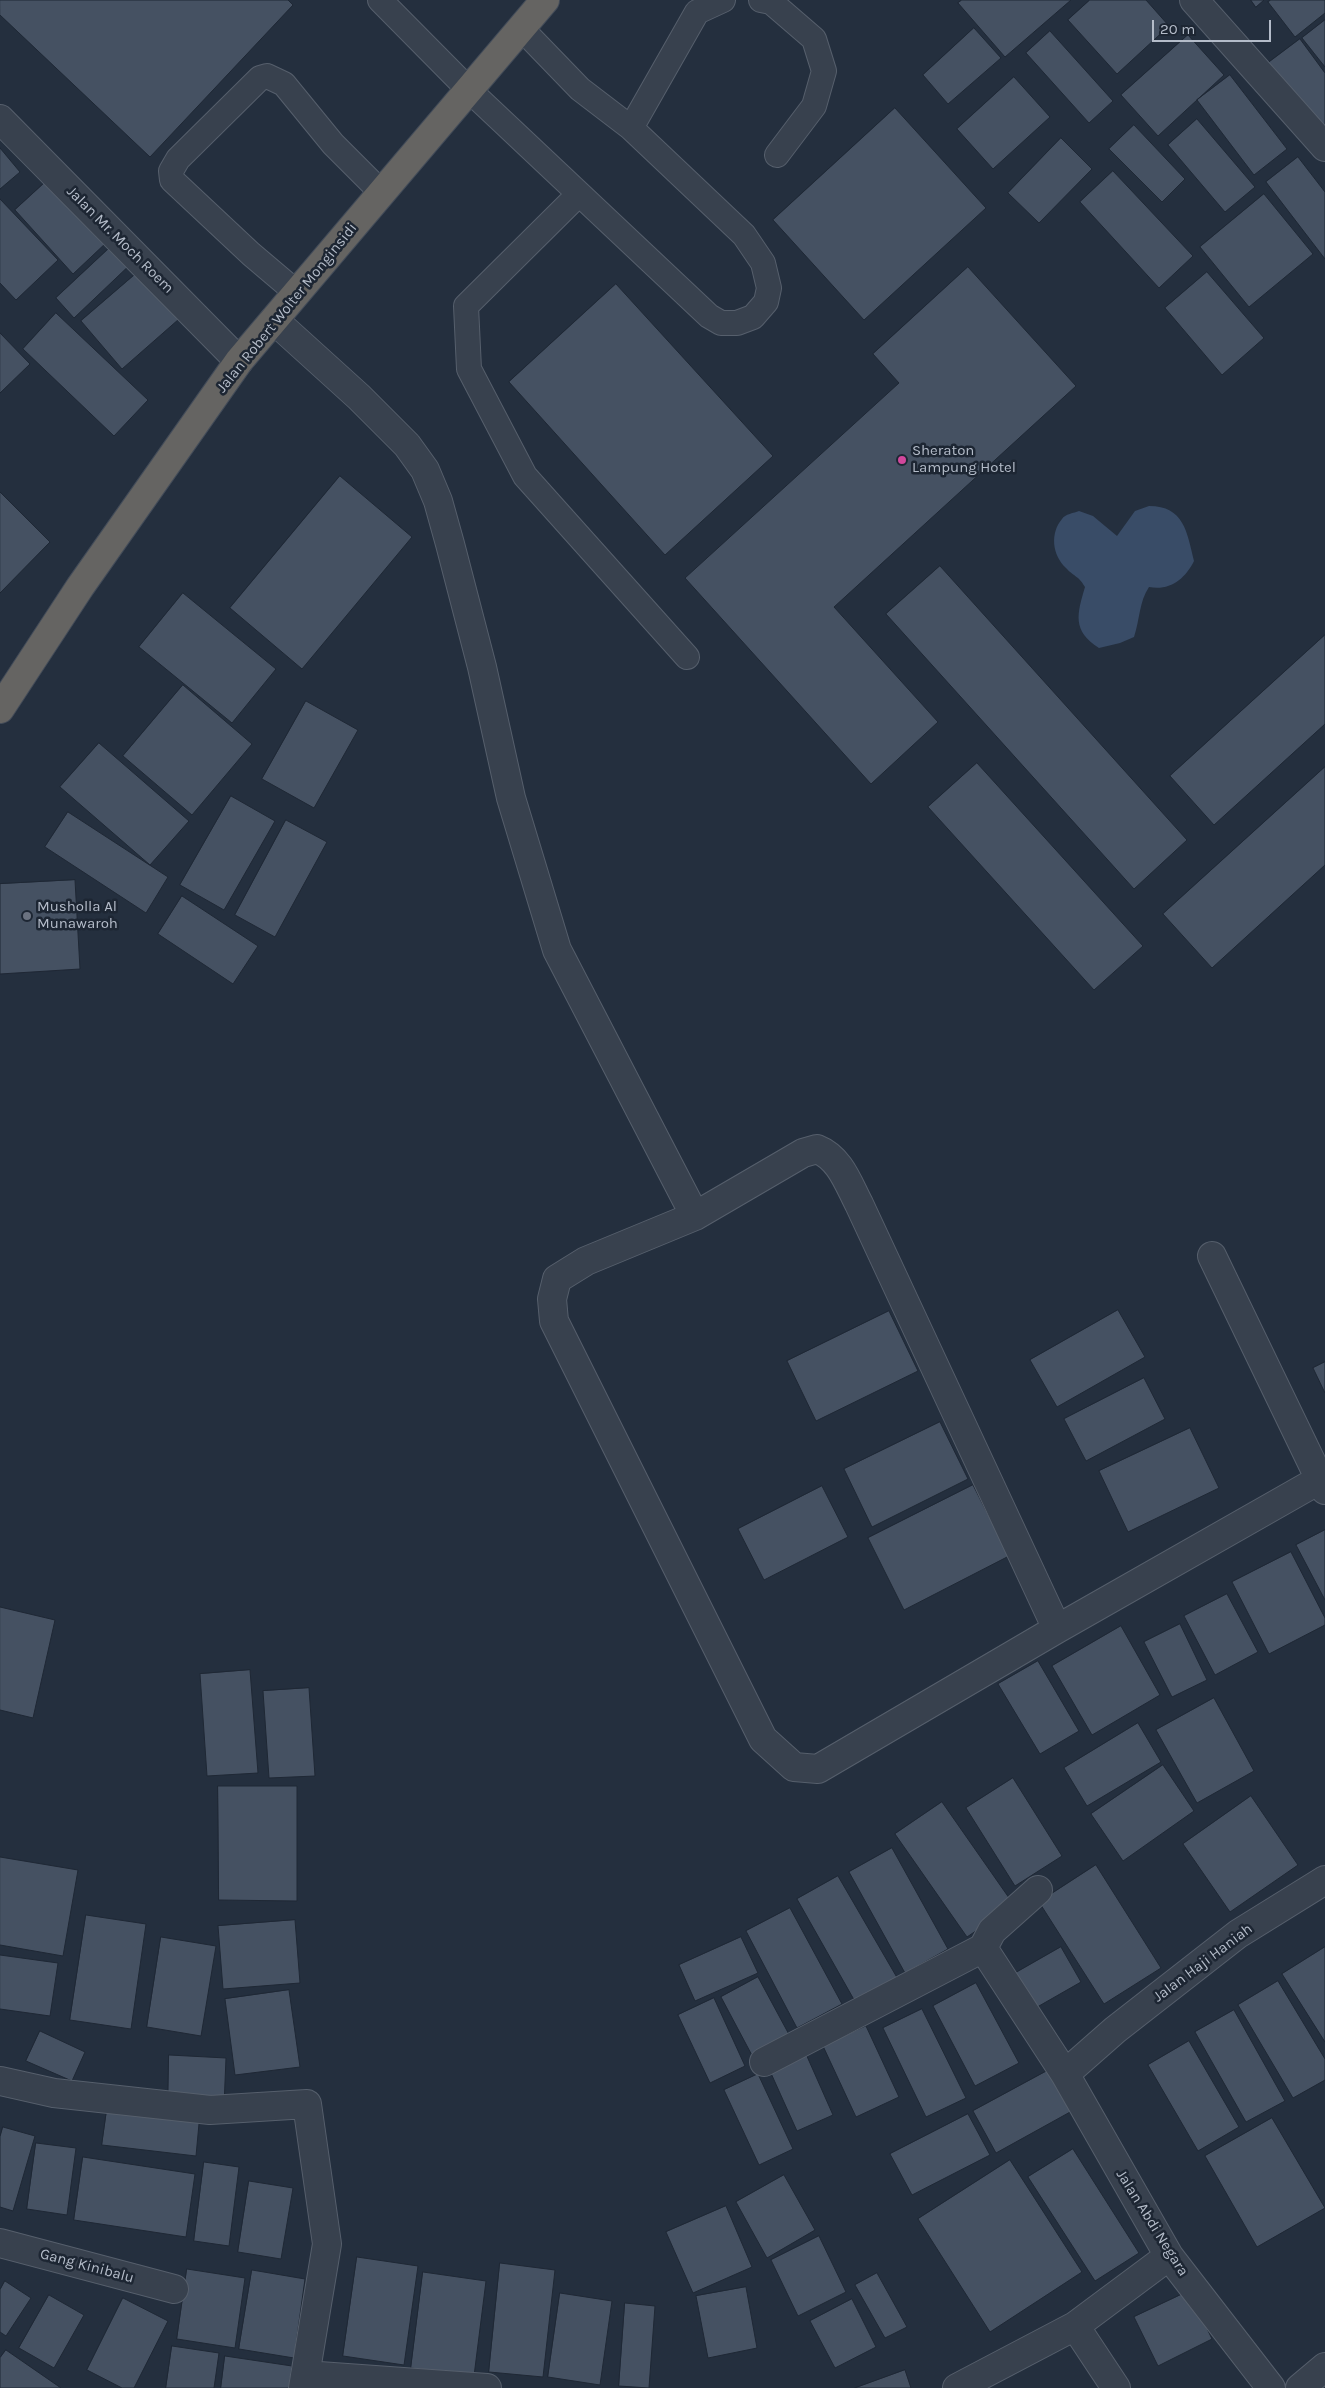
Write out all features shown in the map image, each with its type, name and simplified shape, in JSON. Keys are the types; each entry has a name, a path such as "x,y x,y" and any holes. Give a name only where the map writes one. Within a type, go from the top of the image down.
{"highway":[{"name":"Jalan Robert Wolter Monginsidi","path":"0,709 80,587 239,361 546,0"}],"street":[{"path":"1194,0 1325,147"},
{"name":"Jalan Mr. Moch Roem","path":"0,119 239,361"},
{"path":"274,320 359,397 407,445 426,470 445,527 482,667 511,798 557,950 695,1216"},
{"path":"1057,1629 863,1213 837,1162 827,1153 817,1149 802,1153 695,1216 586,1261 557,1279 552,1299 554,1321 763,1739 794,1766 818,1769 1057,1629 1322,1485 1212,1256"},
{"name":"Jalan Haji Haniah","path":"1065,2074 1238,1934 1325,1880"},
{"path":"764,2062 983,1948 992,1931 1038,1890"},
{"name":"Jalan Abdi Negara","path":"983,1948 1065,2074 1169,2256 1271,2388"},
{"path":"0,2082 54,2093 210,2110 307,2104 327,2244 304,2381 487,2388"},
{"name":"Gang Kinibalu","path":"0,2244 174,2289"},
{"path":"957,2388 1075,2326 1169,2256"},
{"path":"1075,2326 1116,2388"},
{"path":"1300,2388 1325,2367"}],"lane":[{"path":"631,128 697,12 723,0"},
{"path":"761,0 771,2 814,39 824,71 814,106 777,155"},
{"path":"384,1 469,90 709,316 721,323 737,323 753,317 766,302 768,288 763,263 744,235 631,128 580,89 522,28"},
{"path":"298,293 251,254 172,180 171,172 178,159 260,78 267,76 284,84 333,144 382,193"},
{"path":"579,194 466,306 469,369 525,476 687,657"}],"water":[{"path":"1149,506 1161,507 1177,516 1186,531 1194,561 1186,573 1176,582 1164,587 1149,587 1141,605 1134,637 1120,643 1099,648 1084,635 1079,621 1080,606 1085,587 1061,563 1055,550 1054,537 1058,525 1063,517 1079,511 1093,516 1117,536 1135,511"}],"building":[{"path":"0,0 288,0 293,5 150,157 0,15"},
{"path":"962,0 1071,0 1005,57 958,3"},
{"path":"1090,0 1146,0 1169,26 1117,74 1068,20"},
{"path":"1251,0 1264,0 1256,7"},
{"path":"1271,0 1325,0 1325,13 1295,37 1268,2"},
{"path":"1325,20 1325,67 1302,38"},
{"path":"974,28 1001,58 948,104 923,75"},
{"path":"1050,31 1113,101 1089,123 1026,53"},
{"path":"1188,35 1224,75 1158,136 1121,95"},
{"path":"1300,39 1325,73 1325,135 1268,63"},
{"path":"1230,75 1287,149 1254,175 1197,100"},
{"path":"1014,77 1050,117 993,169 957,129"},
{"path":"895,108 986,208 864,320 773,220"},
{"path":"1197,119 1255,187 1225,212 1168,145"},
{"path":"1134,125 1185,179 1162,202 1109,149"},
{"path":"1061,138 1092,169 1039,223 1008,193"},
{"path":"0,148 20,172 0,189"},
{"path":"1298,157 1325,192 1325,259 1266,182"},
{"path":"1113,171 1193,256 1159,288 1080,202"},
{"path":"51,177 108,241 73,274 15,210"},
{"path":"1264,194 1313,254 1249,307 1200,247"},
{"path":"0,199 58,260 16,300 0,283"},
{"path":"117,241 135,260 74,318 56,298"},
{"path":"968,267 1076,386 834,607 938,722 871,784 685,578 899,383 873,354"},
{"path":"138,272 179,319 122,369 81,321"},
{"path":"1207,272 1264,338 1222,375 1165,308"},
{"path":"616,284 773,456 665,555 509,382"},
{"path":"56,313 148,400 114,436 23,349"},
{"path":"0,333 30,364 0,393"},
{"path":"340,476 412,537 302,669 230,608"},
{"path":"0,492 50,542 0,593"},
{"path":"940,566 1187,840 1134,889 886,614"},
{"path":"183,593 276,669 232,723 139,647"},
{"path":"1325,635 1325,724 1214,825 1170,776"},
{"path":"183,685 252,744 192,815 123,756"},
{"path":"306,701 358,730 314,808 262,779"},
{"path":"99,743 189,821 150,865 60,787"},
{"path":"977,763 1143,946 1094,990 928,807"},
{"path":"1325,767 1325,865 1212,968 1163,914"},
{"path":"231,796 275,821 224,910 180,885"},
{"path":"68,812 168,877 146,913 45,847"},
{"path":"286,820 327,842 275,937 235,915"},
{"path":"75,880 80,969 0,974 0,884"},
{"path":"182,896 258,946 233,984 158,934"},
{"path":"1118,1310 1145,1357 1057,1407 1030,1360"},
{"path":"889,1311 918,1371 816,1421 787,1361"},
{"path":"1325,1362 1325,1393 1313,1368"},
{"path":"1144,1378 1165,1419 1086,1461 1064,1419"},
{"path":"940,1422 968,1479 872,1527 844,1469"},
{"path":"1190,1428 1219,1488 1128,1532 1099,1471"},
{"path":"973,1485 1009,1556 904,1610 868,1538"},
{"path":"822,1486 848,1537 764,1580 738,1529"},
{"path":"1325,1530 1325,1600 1296,1545"},
{"path":"1291,1552 1325,1618 1325,1625 1269,1654 1232,1582"},
{"path":"1227,1594 1258,1652 1215,1675 1184,1616"},
{"path":"0,1607 55,1620 33,1718 0,1710"},
{"path":"1180,1624 1207,1680 1172,1697 1144,1642"},
{"path":"1121,1626 1160,1695 1092,1735 1052,1666"},
{"path":"1038,1661 1079,1731 1040,1754 998,1684"},
{"path":"250,1670 258,1773 207,1776 200,1674"},
{"path":"309,1688 315,1776 269,1778 263,1691"},
{"path":"1214,1698 1254,1771 1197,1803 1156,1730"},
{"path":"1138,1723 1161,1762 1087,1806 1064,1768"},
{"path":"1163,1765 1194,1811 1123,1861 1091,1814"},
{"path":"1013,1778 1062,1856 1015,1886 966,1808"},
{"path":"218,1786 297,1786 297,1901 219,1900"},
{"path":"1251,1796 1298,1865 1230,1912 1183,1844"},
{"path":"942,1802 1014,1905 967,1937 895,1834"},
{"path":"892,1848 948,1949 905,1973 849,1872"},
{"path":"0,1857 78,1870 63,1956 0,1945"},
{"path":"1096,1865 1161,1968 1104,2004 1039,1902"},
{"path":"838,1876 899,1981 857,2005 797,1899"},
{"path":"790,1908 842,2004 797,2028 746,1931"},
{"path":"86,1915 146,1924 131,2029 70,2020"},
{"path":"295,1920 300,1983 223,1989 218,1926"},
{"path":"161,1937 216,1946 201,2036 147,2027"},
{"path":"741,1937 758,1973 695,2001 679,1965"},
{"path":"1061,1947 1081,1982 1032,2010 1012,1975"},
{"path":"1325,1947 1325,2042 1282,1974"},
{"path":"0,1955 58,1963 50,2016 0,2009"},
{"path":"758,1977 792,2040 755,2061 721,1997"},
{"path":"1278,1981 1325,2059 1325,2080 1293,2098 1238,2005"},
{"path":"976,1983 1019,2063 975,2086 933,2006"},
{"path":"289,1990 300,2067 235,2075 225,1999"},
{"path":"714,1998 745,2066 710,2083 678,2015"},
{"path":"922,2009 966,2098 926,2117 883,2028"},
{"path":"1234,2010 1285,2101 1246,2122 1195,2032"},
{"path":"866,2026 899,2097 856,2117 823,2046"},
{"path":"40,2031 85,2052 72,2081 26,2061"},
{"path":"1189,2041 1239,2127 1198,2151 1148,2065"},
{"path":"806,2054 833,2115 797,2131 770,2071"},
{"path":"169,2055 226,2058 224,2106 168,2103"},
{"path":"1058,2065 1081,2106 996,2153 973,2111"},
{"path":"758,2074 793,2149 759,2165 724,2090"},
{"path":"108,2102 200,2113 196,2156 102,2145"},
{"path":"968,2114 990,2155 912,2195 890,2154"},
{"path":"1272,2118 1325,2208 1257,2247 1205,2156"},
{"path":"3,2127 35,2136 13,2211 0,2207 0,2137"},
{"path":"36,2143 76,2148 67,2215 27,2209"},
{"path":"1073,2149 1139,2253 1095,2281 1028,2177"},
{"path":"83,2157 195,2174 186,2237 74,2220"},
{"path":"1010,2160 1082,2272 990,2332 918,2219"},
{"path":"204,2162 239,2167 229,2246 194,2241"},
{"path":"784,2175 815,2230 767,2258 736,2202"},
{"path":"249,2181 293,2188 281,2259 238,2252"},
{"path":"726,2206 752,2267 693,2293 666,2232"},
{"path":"819,2236 846,2292 798,2316 771,2260"},
{"path":"357,2257 418,2266 404,2365 343,2356"},
{"path":"500,2263 555,2270 543,2377 489,2372"},
{"path":"187,2269 245,2278 235,2348 177,2339"},
{"path":"252,2270 305,2279 294,2358 239,2349"},
{"path":"423,2272 486,2281 474,2376 411,2368"},
{"path":"877,2273 907,2327 885,2338 855,2285"},
{"path":"5,2281 31,2298 6,2336 0,2332 0,2290"},
{"path":"746,2287 757,2348 708,2358 696,2296"},
{"path":"1189,2291 1212,2339 1158,2366 1134,2317"},
{"path":"560,2293 612,2301 600,2385 548,2377"},
{"path":"49,2295 84,2315 54,2368 19,2348"},
{"path":"123,2298 168,2321 134,2388 122,2388 87,2370"},
{"path":"852,2299 876,2347 835,2368 810,2321"},
{"path":"625,2303 655,2306 649,2388 619,2386"},
{"path":"172,2346 219,2353 214,2388 166,2388"},
{"path":"6,2350 61,2388 0,2388 0,2358"},
{"path":"225,2356 292,2366 289,2388 221,2388"},
{"path":"905,2370 911,2388 855,2388"}],"place":[{"name":"Sheraton Lampung Hotel","path":"902,460"},
{"name":"Musholla Al Munawaroh","path":"27,916"}]}
